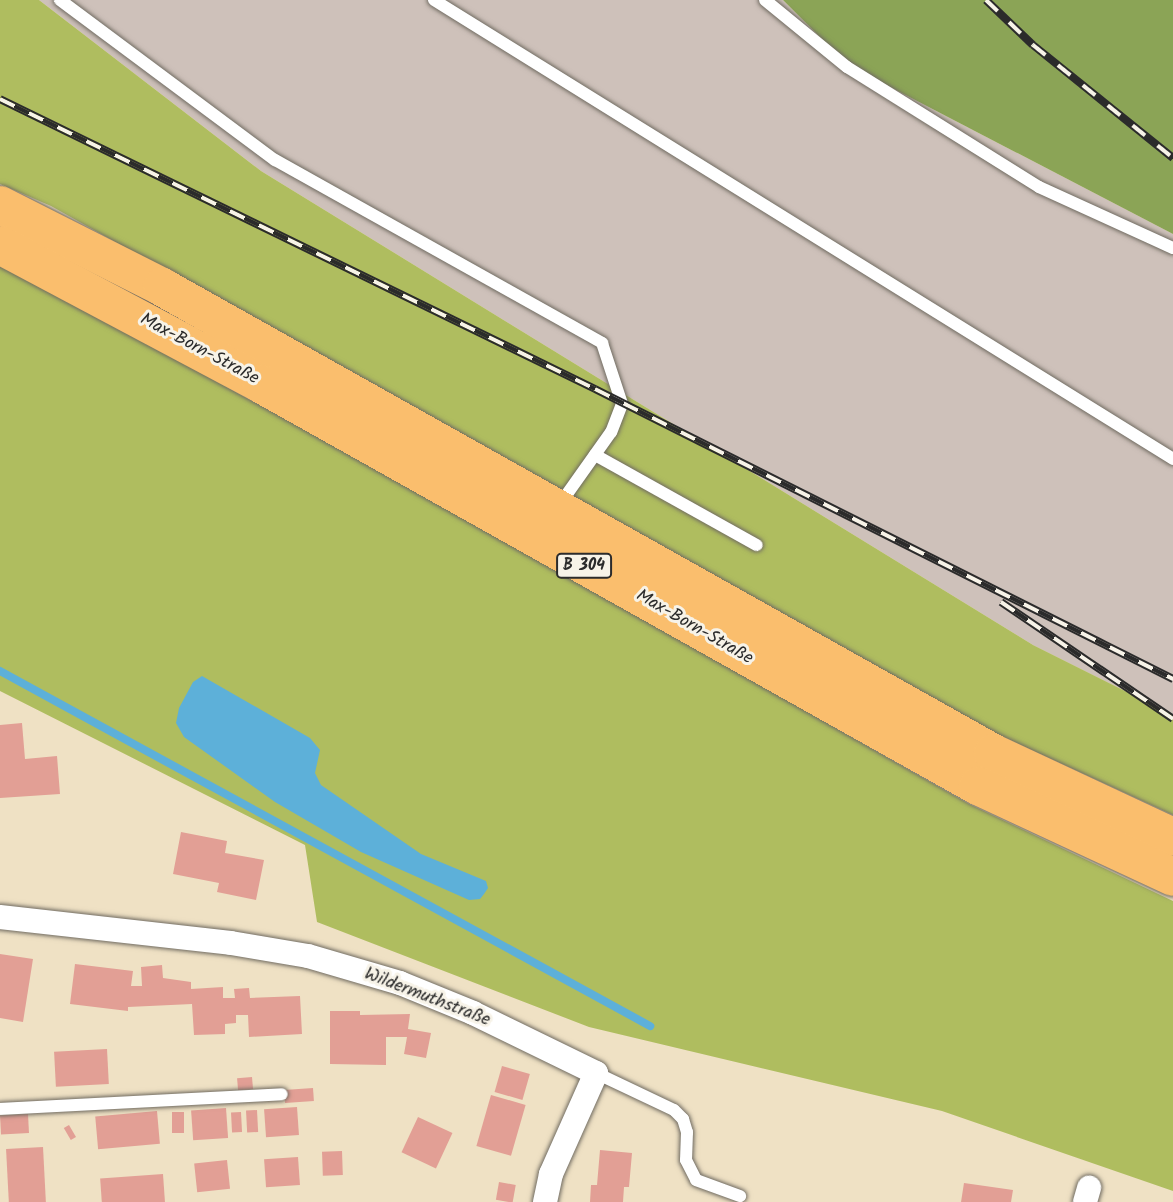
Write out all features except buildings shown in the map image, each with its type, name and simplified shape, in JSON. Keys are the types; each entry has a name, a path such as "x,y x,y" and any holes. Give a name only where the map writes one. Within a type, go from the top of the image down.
{"main road":[{"name":"Max-Born-Straße","path":"0,205 162,287 555,510 993,753 1173,836"},
{"name":"Max-Born-Straße","path":"0,245 261,384 978,786 1173,877"}],"street":[{"name":"Wildermuthstraße","path":"0,917 231,943 308,956 400,983 473,1013 596,1073"},
{"path":"545,1202 551,1174 596,1073"}],"lane":[{"path":"60,0 275,160 602,343 622,404 611,432 555,510"},
{"path":"434,0 1173,459"},
{"path":"765,0 847,67 1039,187 1173,248"},
{"path":"595,455 757,545"},
{"name":"Wildermuthstraße","path":"596,1073 674,1111 683,1119 687,1132 686,1160 696,1180 740,1196"},
{"path":"0,1109 282,1094"}],"shaded area":[{"path":"39,0 783,0 848,65 1173,234 1173,715 1033,645 261,171"}],"green space":[{"path":"0,0 39,0 261,171 1033,645 1173,715 1173,815 995,733 51,206 0,184"},
{"path":"783,0 1173,0 1173,234 848,65"},
{"path":"0,262 533,556 969,804 1173,901 1173,1191 942,1111 589,1027 317,922 305,845 0,691"}],"water":[{"path":"202,676 310,738 320,750 315,773 321,785 421,854 486,881 488,888 484,894 480,899 469,900 361,852 275,802 184,737 176,723 179,708 193,682"}],"waterway":[{"path":"0,671 650,1026"}],"railway":[{"path":"986,0 1033,45 1173,158"},
{"path":"0,99 595,389 1173,679"},
{"path":"1001,602 1173,719"}]}
